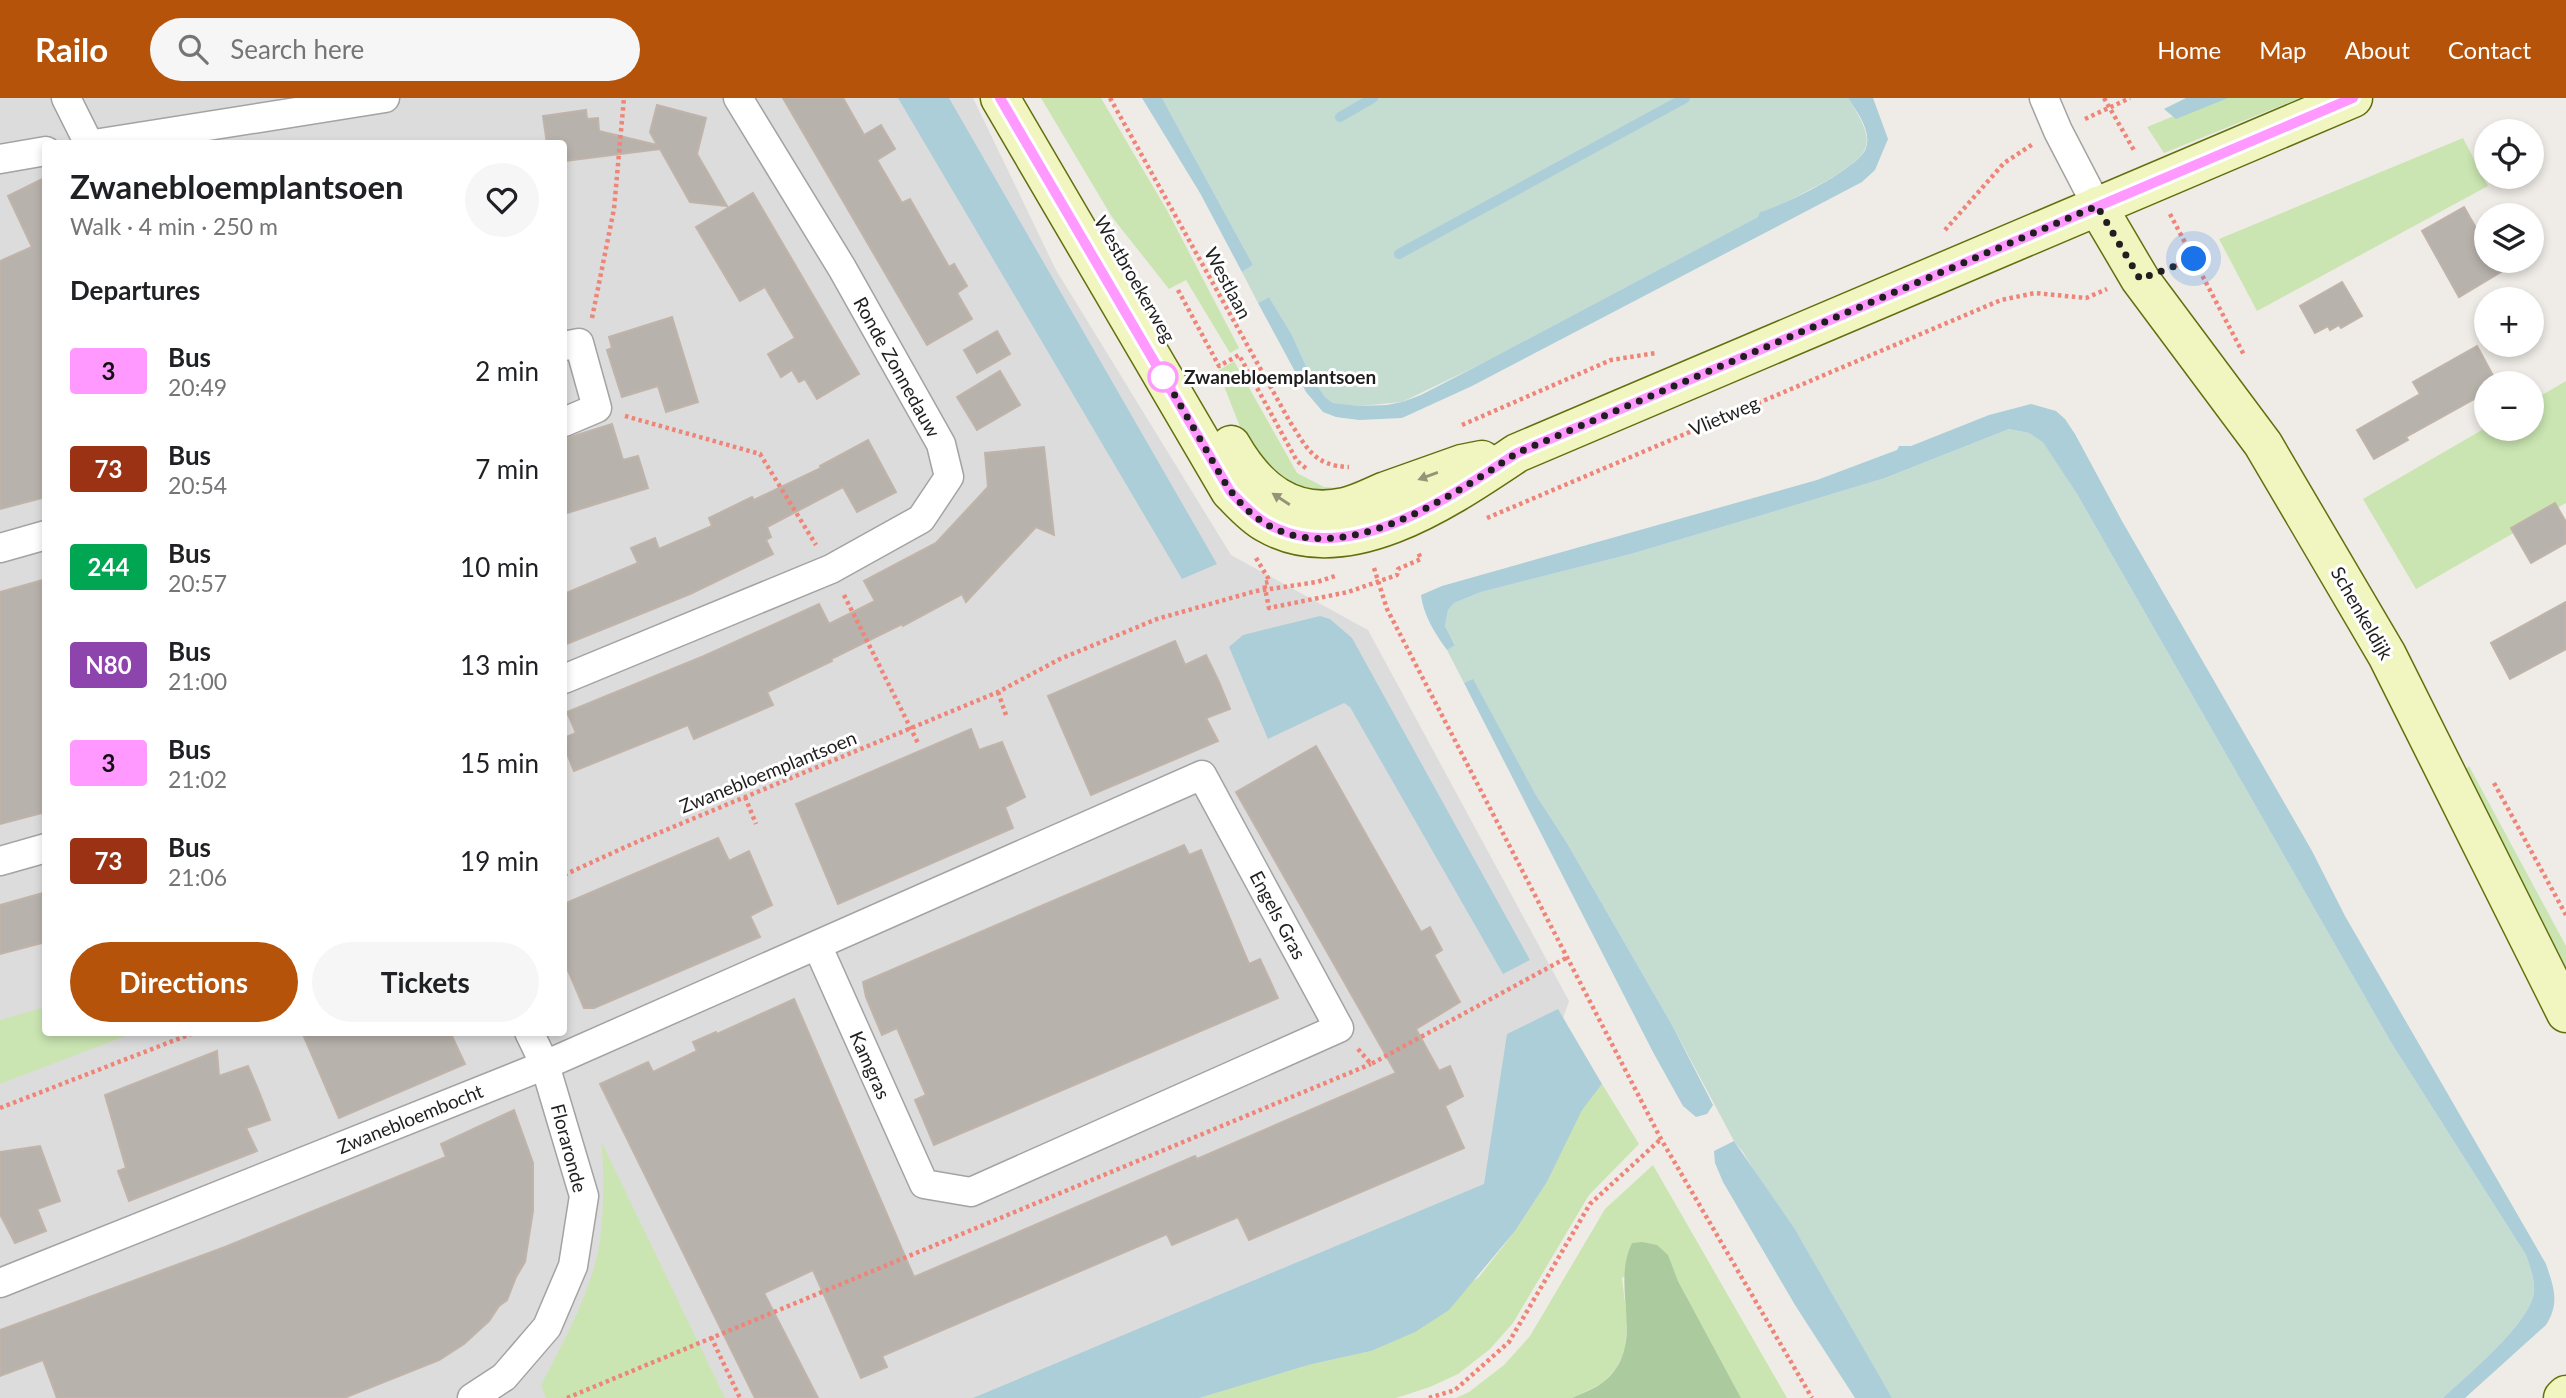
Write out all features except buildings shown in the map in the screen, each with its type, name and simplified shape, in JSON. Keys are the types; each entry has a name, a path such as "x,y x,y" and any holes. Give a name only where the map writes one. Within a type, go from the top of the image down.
{"main road":[{"name":"Westbroekerweg","path":"1000,98 1230,491 1265,523 1300,536 1334,540 1362,535"},
{"name":"Westbroekerweg","path":"1030,98 1244,468 1260,484 1289,504 1310,509 1362,535"},
{"path":"1362,535 1462,464 1517,453 2353,98"},
{"name":"Schenkeldijk","path":"2097,206 2140,279 2263,444 2387,655 2566,1013"}],"street":[{"path":"66,98 87,140"},
{"path":"119,140 385,98"},
{"name":"Ronde Zonnedauw","path":"567,678 831,569 921,519 949,477 941,444 842,268 738,98"},
{"path":"2044,98 2097,206"},
{"path":"0,159 42,152"},
{"path":"567,421 597,408 571,345"},
{"path":"0,548 42,536"},
{"name":"Engels Gras","path":"817,945 1202,775 1339,1028"},
{"path":"0,861 42,849"},
{"name":"Zwanebloembocht","path":"0,1283 545,1065 817,945"},
{"name":"Kamgras","path":"817,945 924,1184 971,1192 1339,1028"},
{"name":"Floraronde","path":"472,1398 509,1387 547,1327 573,1266 584,1196 545,1065 531,1036"}],"path":[{"path":"571,345 591,325 614,209 624,98"},
{"name":"Westlaan","path":"1110,98 1290,422 1310,453 1321,462 1337,467"},
{"path":"2104,98 2153,182 2203,280"},
{"path":"1937,237 1951,225 1981,186 2004,163 2058,131 2130,98"},
{"name":"Vlietweg","path":"1475,524 2001,300 2035,293 2086,298 2194,259"},
{"path":"1535,393 1611,360 1662,353"},
{"path":"597,408 760,454 831,569 919,745"},
{"path":"1362,535 1387,609 1661,1139 1812,1398"},
{"path":"1408,552 1417,548"},
{"name":"Zwanebloemplantsoen","path":"567,874 998,692 1060,659 1157,619 1256,591 1317,582 1340,575"},
{"path":"998,692 1006,715"},
{"path":"745,797 756,824"},
{"path":"569,1398 1371,1063 1568,957"},
{"path":"1339,1028 1371,1063"},
{"path":"0,1108 186,1036"},
{"path":"1429,1398 1455,1390 1509,1342 1590,1204 1661,1139"},
{"path":"711,1337 740,1398"}],"shaded area":[{"path":"0,98 973,98 1056,270 1231,555 1368,630 1569,1001 1498,1210 1272,1398 0,1398"}],"green space":[{"path":"1041,98 1101,98 1168,212 1239,348 1230,353 1186,280 1169,289 1112,217"},
{"path":"1162,98 1848,98 1864,126 1867,137 1866,146 1855,162 1828,180 1481,364 1402,402 1360,406 1333,403 1325,397 1310,375 1292,335 1269,297 1258,303 1242,272 1253,265"},
{"path":"2218,98 2300,98 2164,153 2147,127"},
{"path":"2463,138 2474,159 2474,189 2482,189 2257,311 2219,239"},
{"path":"1234,361 1297,473 1324,487 1359,489 1333,497 1301,491 1273,476 1250,452 1218,371"},
{"path":"2566,381 2566,503 2416,589 2363,499 2474,435 2474,441 2544,441 2544,394"},
{"path":"2009,429 2029,433 2043,441 2077,494 2392,1044 2526,1255 2534,1282 2530,1305 2510,1334 2443,1398 1892,1398 1734,1141 1672,1025 1567,843 1536,795 1473,680 1464,683 1447,650 1455,644 1445,626 1448,610 1454,603 1481,592 1631,554 1885,478"},
{"path":"2469,766 2566,946 2566,972 2466,769"},
{"path":"42,1008 42,1036 125,1036 0,1084 0,1020"},
{"path":"1602,1084 1639,1144 1589,1195 1513,1323 1490,1349 1458,1374 1396,1398 1199,1398 1308,1365 1371,1351 1479,1277 1515,1231 1547,1182 1582,1109"},
{"path":"601,1141 725,1398 546,1398 541,1385 579,1309 599,1249 603,1202"},
{"path":"1653,1165 1787,1398 1741,1398 1678,1281 1667,1255 1622,1278 1627,1319 1625,1352 1615,1370 1601,1384 1572,1398 1456,1398 1469,1392 1504,1365 1530,1336 1605,1209"},
{"path":"1632,1243 1657,1245 1668,1255 1678,1281 1741,1398 1572,1398 1602,1383 1616,1368 1624,1352 1627,1335 1624,1279 1626,1261"}],"water":[{"path":"898,98 949,98 1217,564 1182,579"},
{"path":"1142,98 1162,98 1253,265 1242,272 1200,193"},
{"path":"1848,98 1873,98 1888,139 1875,170 1862,182 1472,386 1402,418 1359,420 1323,412 1306,392 1258,303 1269,297 1292,335 1310,375 1325,397 1333,403 1360,406 1402,402 1481,364 1758,217 1760,212 1801,195 1850,166 1866,148 1867,135 1863,122"},
{"path":"2186,98 2228,98 2176,119 2164,109"},
{"path":"2031,404 2056,411 2075,434 2122,521 2312,851 2345,916 2546,1264 2554,1302 2546,1325 2465,1398 2443,1398 2510,1334 2530,1305 2534,1282 2526,1255 2392,1044 2077,494 2043,442 2029,433 2009,429 1885,478 1631,554 1481,592 1454,603 1448,610 1445,626 1455,645 1447,650 1424,609 1421,595 1442,586 1817,480 1897,450 1899,446 1911,446 1989,415"},
{"path":"1320,616 1330,619 1352,638 1530,960 1503,974 1350,707 1344,703 1268,739 1229,647 1243,635"},
{"path":"1473,679 1536,795 1567,843 1672,1025 1713,1105 1707,1114 1696,1117 1683,1106 1654,1054 1464,683"},
{"path":"1558,1009 1602,1084 1582,1110 1547,1182 1515,1231 1449,1310 1415,1332 1371,1351 1308,1365 1199,1398 973,1398 1484,1184 1507,1034"},
{"path":"1734,1141 1794,1228 1892,1398 1855,1398 1795,1305 1723,1182 1715,1163 1714,1151"}],"waterway":[{"path":"1340,117 1373,98"},
{"path":"1399,254 1685,98"}],"bus line":[{"name":"3","path":"1000,98 1230,491 1265,523 1300,536 1334,540 1366,534 1406,517 1461,490 1517,453 2353,98"}],"place":[{"name":"Zwanebloemplantsoen","path":"1163,377"}],"route":[{"path":"1163,377 1230,491 1248,509 1265,523 1283,531 1334,540 1366,534 1406,517 1461,490 1517,453 2097,206 2140,279 2194,259"}]}
